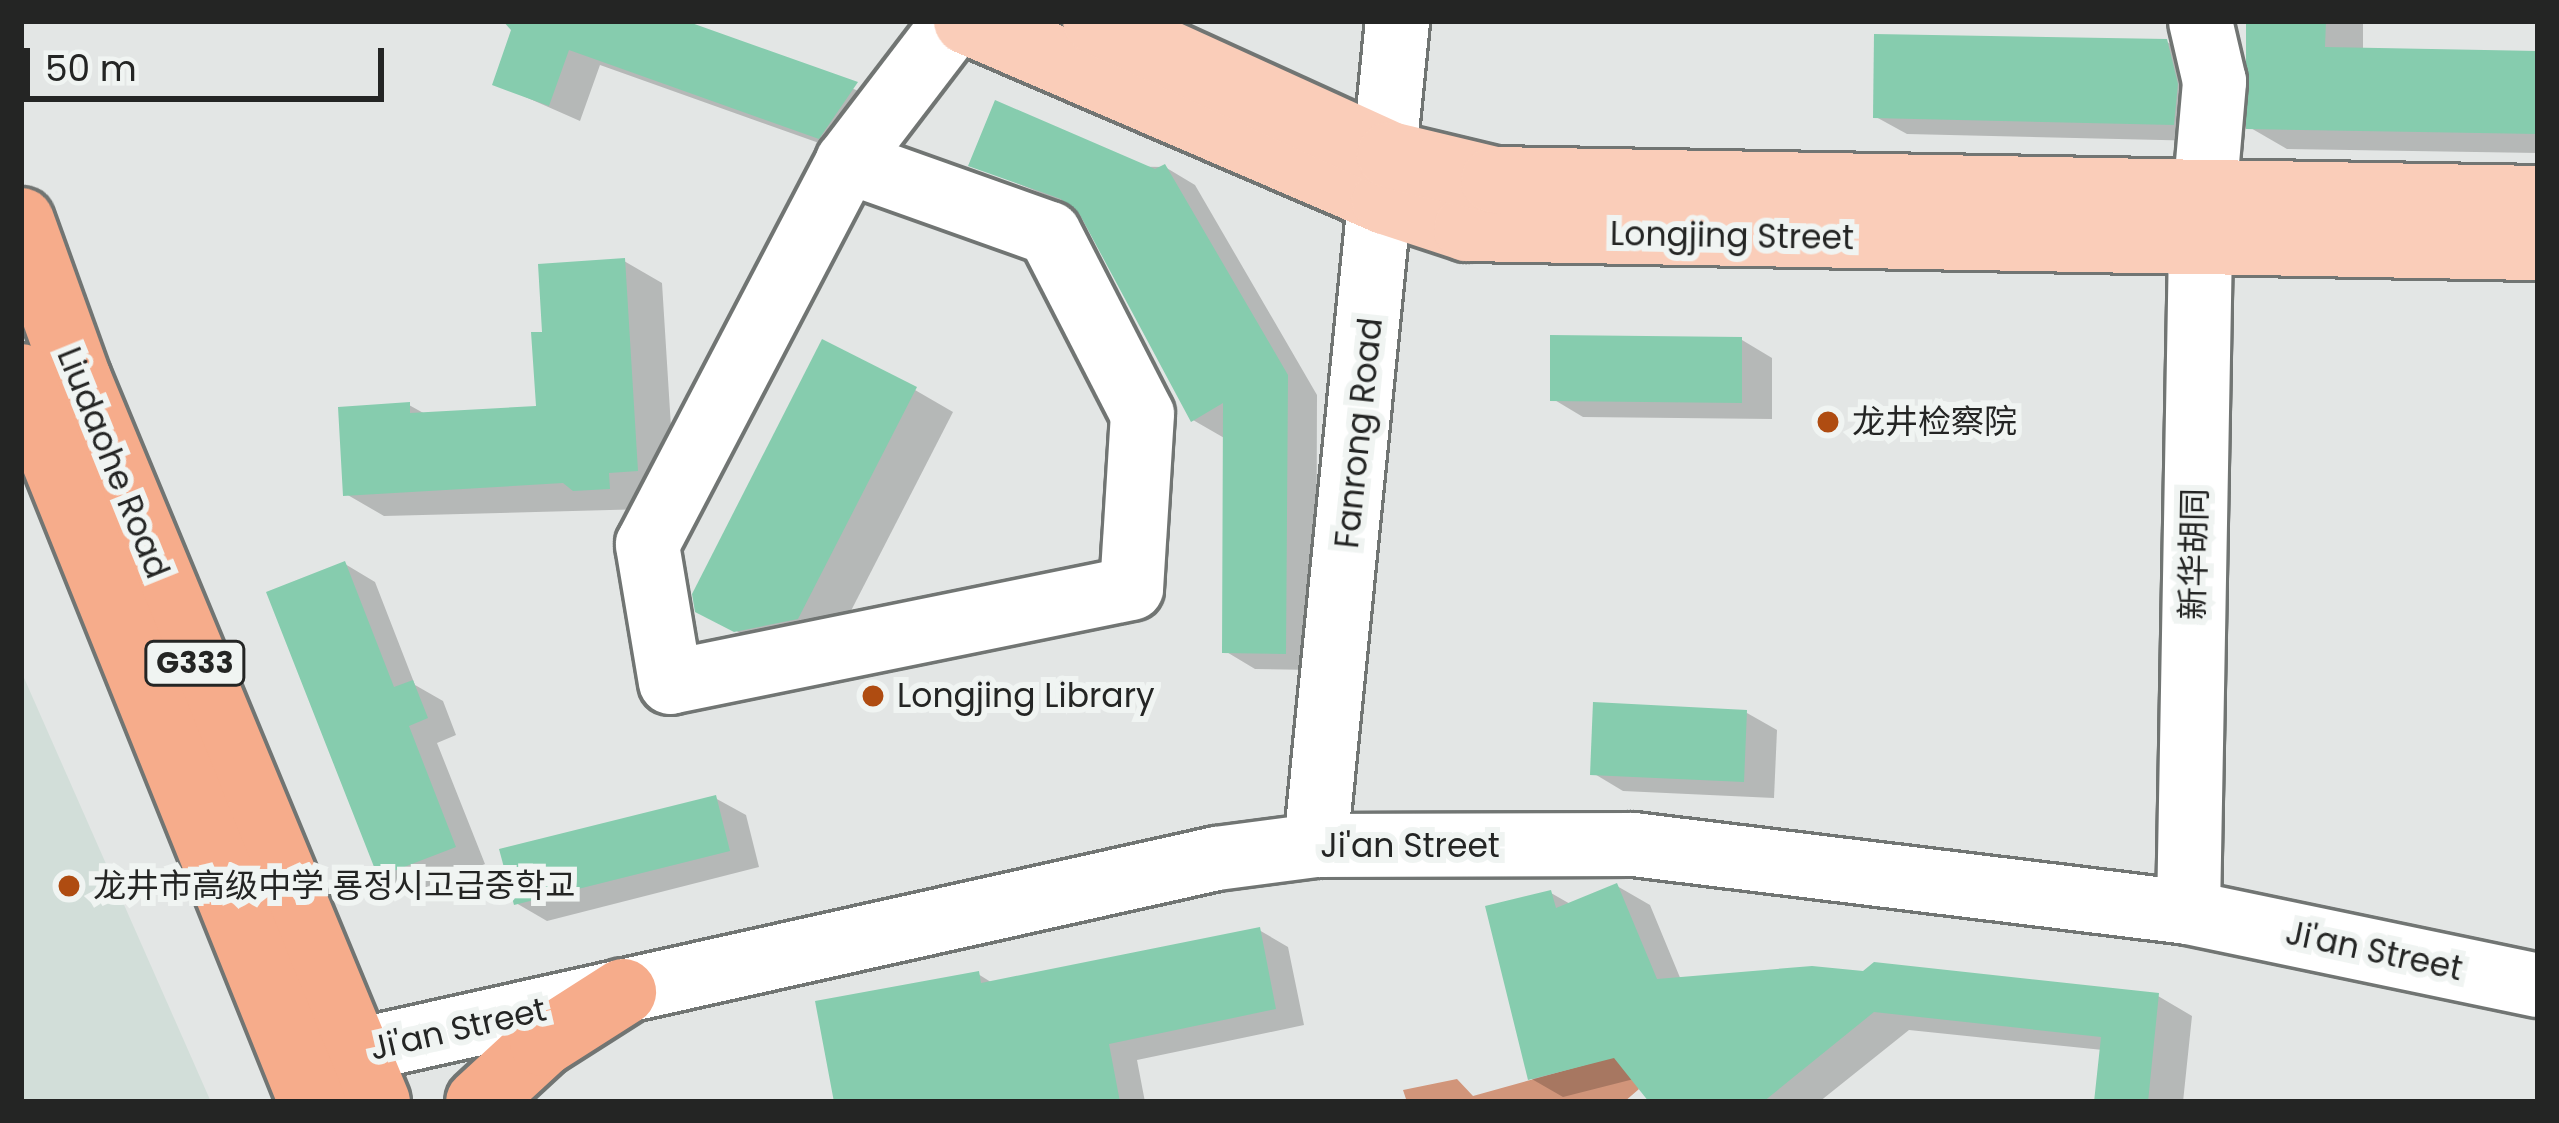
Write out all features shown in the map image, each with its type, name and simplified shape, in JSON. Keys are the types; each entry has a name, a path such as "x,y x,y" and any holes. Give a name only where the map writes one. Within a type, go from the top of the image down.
{"highway":[{"name":"Liudaohe Road","path":"21,221 335,1080"},
{"name":"Liudaohe Road","path":"21,377 335,1080"},
{"path":"479,1102 543,1043 623,992"}],"main road":[{"name":"Longjing Street","path":"967,21 1387,178 2202,219 2538,247"},
{"name":"Longjing Street","path":"1096,21 1387,178"},
{"name":"Longjing Street","path":"2202,219 2538,199"}],"street":[{"path":"847,161 1049,233 1142,414 1131,588 670,682 647,544 847,161 954,21"},
{"name":"Fanrong Road","path":"1315,845 1387,178 1397,21"},
{"name":"新华胡同","path":"2188,912 2202,219 2214,81 2200,21"},
{"name":"Ji'an Street","path":"335,1080 623,992 1216,858 1315,845 1633,844 2188,912 2538,985"}],"shaded area":[{"name":"龙井市高级中学 룡정시고급중학교","path":"21,671 211,1102 21,1102"},
{"path":"1621,1055 1639,1089 1624,1102 1407,1102 1403,1090 1457,1079 1473,1096"}],"building":[{"path":"503,21 686,21 858,82 819,139 569,50 549,106 492,85 511,30"},
{"path":"2246,21 2326,21 2325,47 2538,51 2538,134 2246,129"},
{"path":"1874,34 2167,39 2178,84 2174,125 1873,118"},
{"path":"995,100 1155,169 1165,164 1288,375 1286,654 1222,653 1223,403 1191,422 1080,215 1061,199 968,166"},
{"path":"625,258 638,471 609,473 610,489 573,491 563,483 343,496 338,407 410,402 410,413 536,406 531,332 542,332 538,264"},
{"path":"1550,335 1742,337 1742,403 1550,401"},
{"path":"822,339 917,387 798,619 734,632 695,612 692,594"},
{"path":"345,561 394,687 413,680 428,718 409,726 456,847 378,877 266,592"},
{"path":"1593,702 1747,710 1744,782 1590,775"},
{"path":"716,795 730,851 514,905 499,849"},
{"path":"1617,883 1657,979 1812,966 1863,971 1874,962 2159,993 2148,1102 2094,1102 2101,1037 1874,1012 1763,1102 1649,1102 1614,1058 1528,1080 1485,906 1551,890 1556,908"},
{"path":"1260,927 1276,1009 1109,1044 1120,1102 834,1102 815,1001 979,971 981,983"}],"place":[{"name":"龙井检察院","path":"1828,422"},
{"name":"Longjing Library","path":"873,696"},
{"name":"龙井市高级中学 룡정시고급중학교","path":"69,886"}]}
